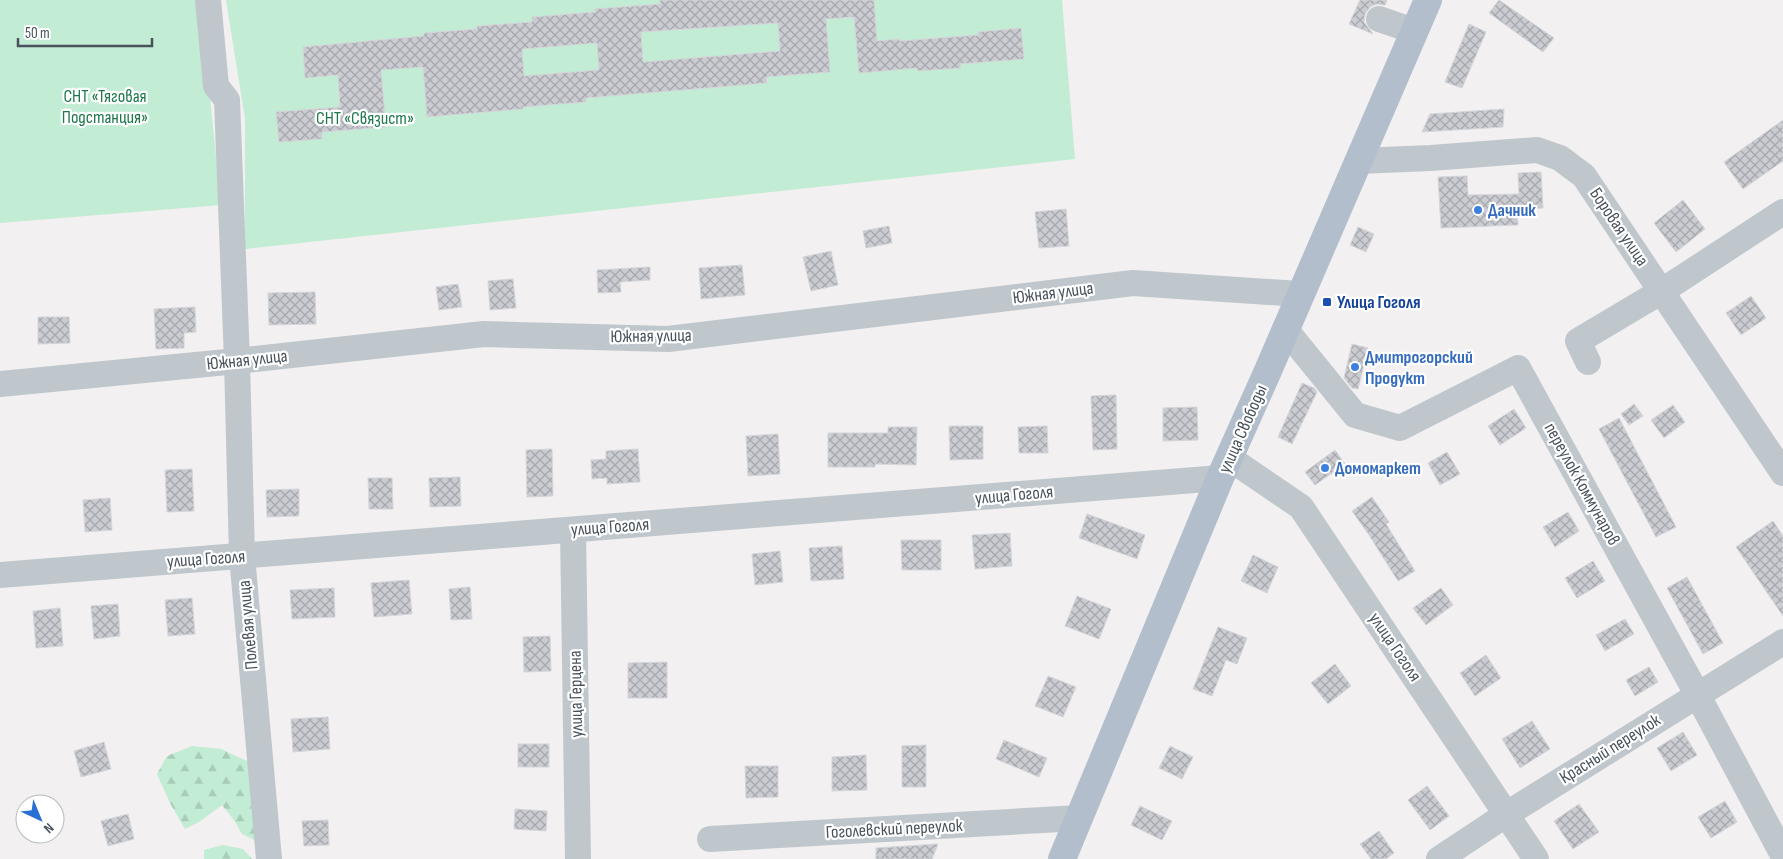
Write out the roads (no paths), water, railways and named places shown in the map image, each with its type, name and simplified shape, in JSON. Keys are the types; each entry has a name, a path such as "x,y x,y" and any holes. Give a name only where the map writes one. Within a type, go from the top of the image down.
{"main road":[{"name":"улица Свободы","path":"1062,859 1225,468 1428,0"}],"street":[{"name":"Полевая улица","path":"208,0 216,86 227,100 242,556 269,859"},
{"path":"1379,19 1414,31"},
{"name":"Боровая улица","path":"1358,161 1537,150 1560,158 1584,176 1783,473"},
{"path":"1588,362 1578,341 1662,291 1783,212"},
{"name":"Южная улица","path":"0,384 484,334 668,339 1132,283 1300,294"},
{"name":"переулок Коммунаров","path":"1285,329 1355,415 1400,428 1518,368 1783,855"},
{"name":"улица Гоголя","path":"0,574 573,530 1225,468 1301,507 1536,859"},
{"name":"улица Герцена","path":"573,530 578,859"},
{"name":"Красный переулок","path":"1439,859 1697,694 1783,642"},
{"name":"Гоголевский переулок","path":"710,840 1079,818"}],"place":[{"name":"Дачник","path":"1478,210"},
{"name":"Улица Гоголя","path":"1327,302"},
{"name":"Дмитрогорский Продукт","path":"1355,367"},
{"name":"Домомаркет","path":"1325,468"}],"park label":[{"name":"СНТ «Тяговая Подстанция»","path":"105,106"},
{"name":"СНТ «Связист»","path":"365,118"}]}
